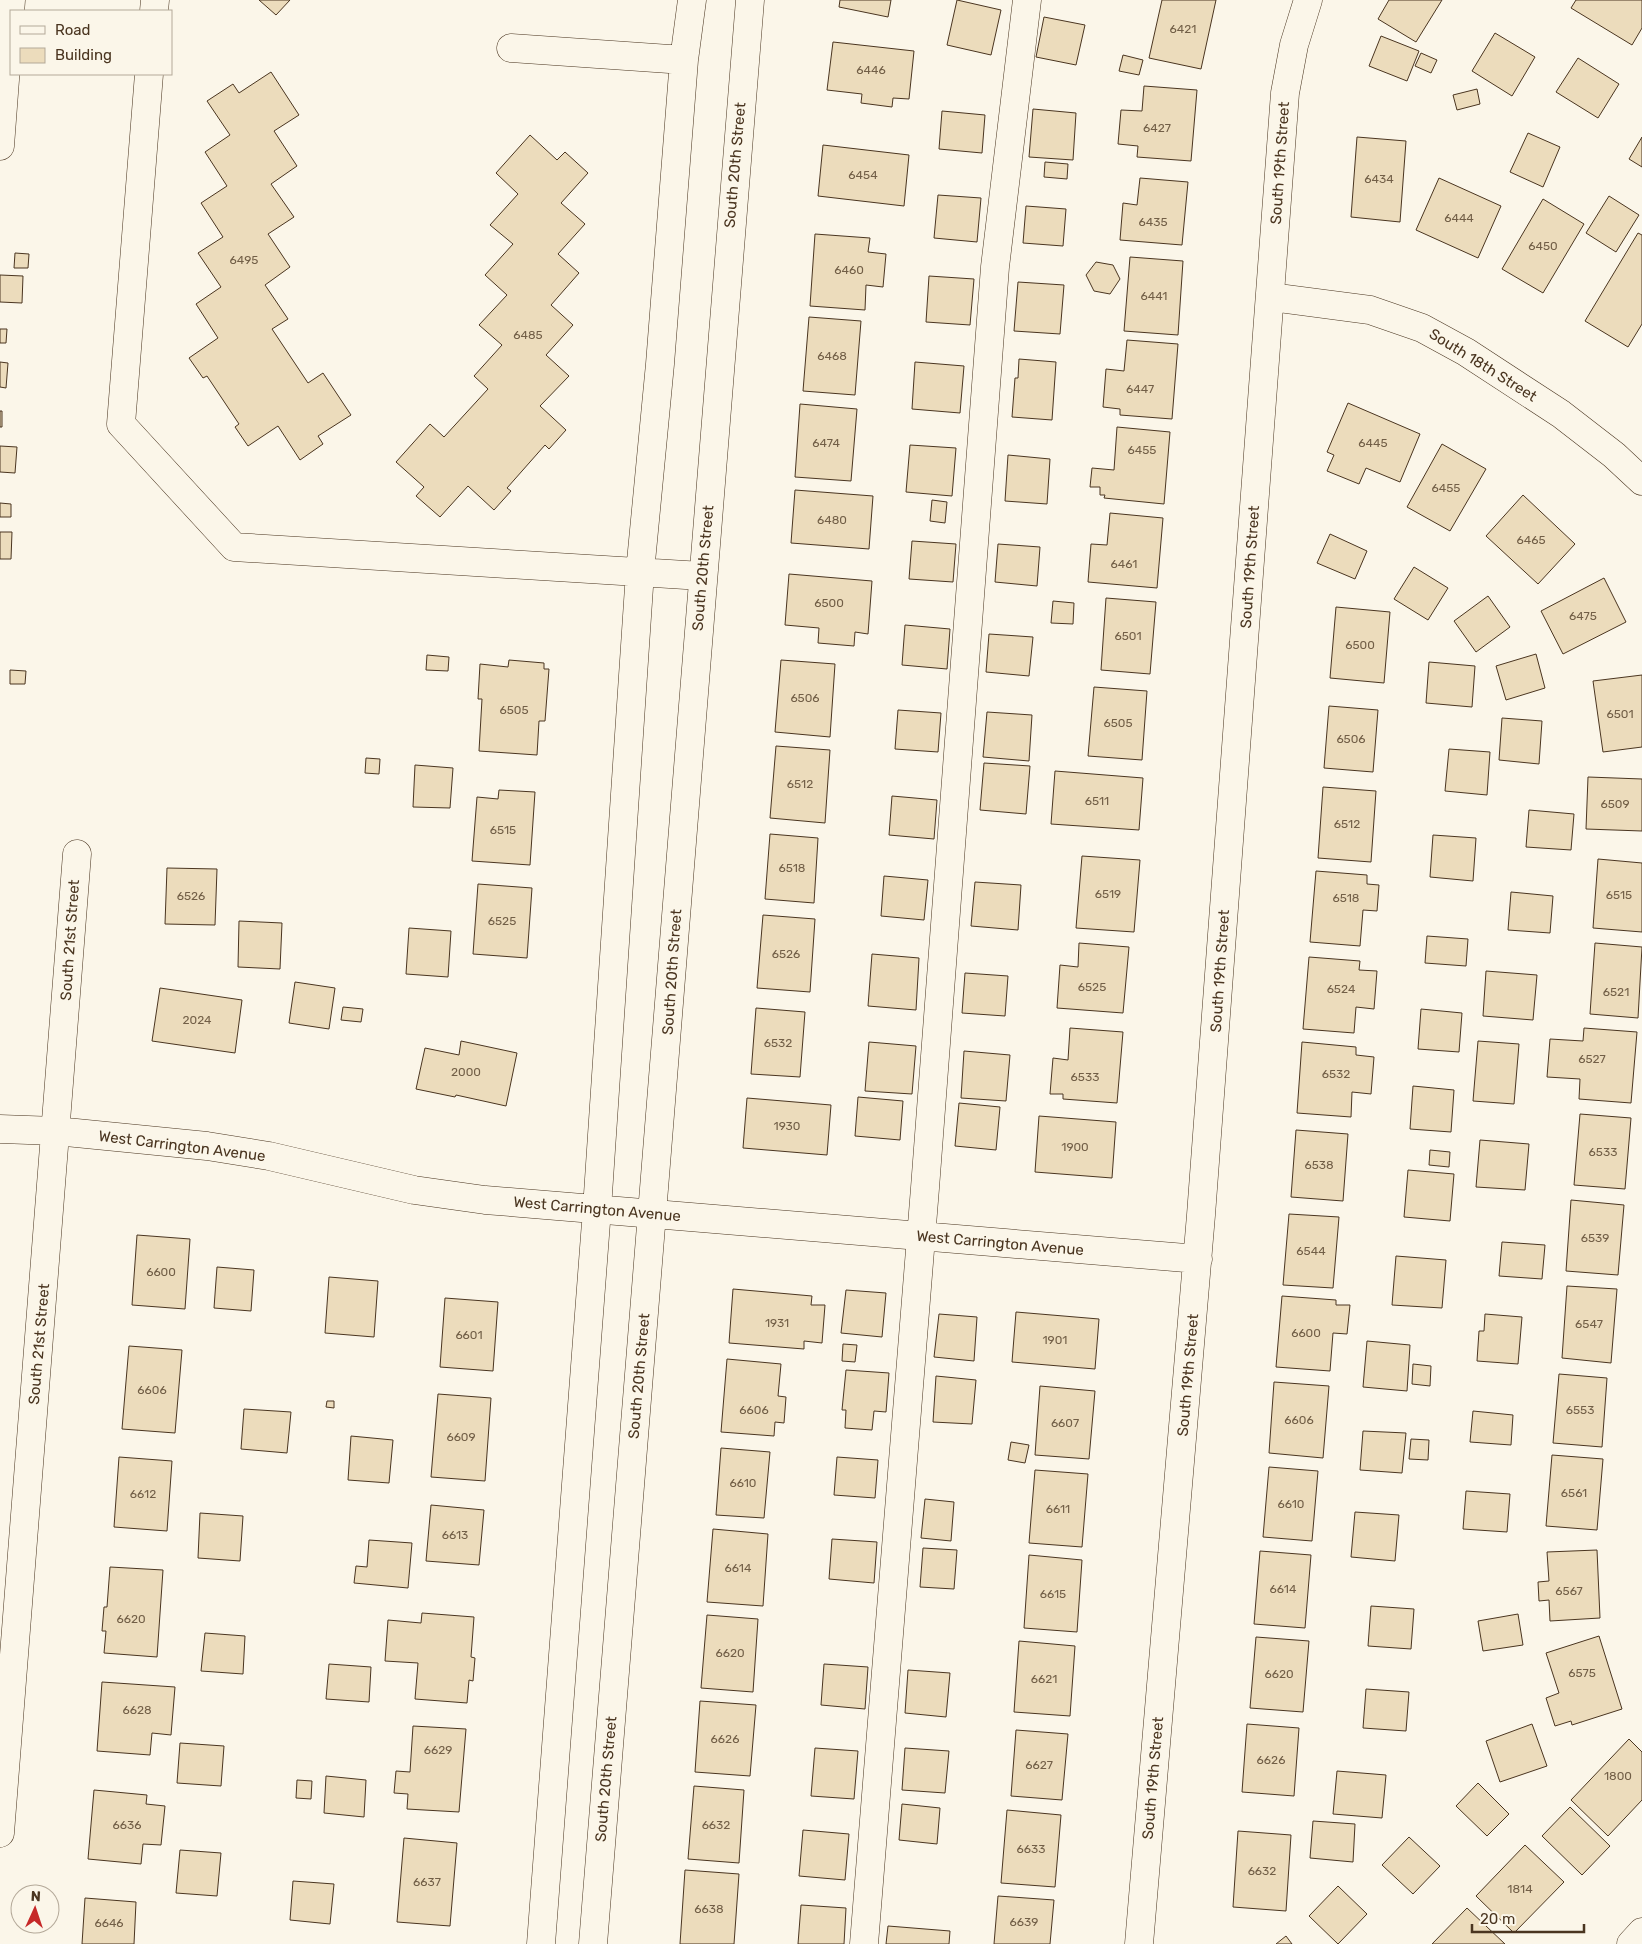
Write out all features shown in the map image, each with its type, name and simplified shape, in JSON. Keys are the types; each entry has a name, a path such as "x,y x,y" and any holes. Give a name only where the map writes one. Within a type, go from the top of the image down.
{"street":[{"path":"541,1944 597,1208 640,572 660,364 684,60 692,0"},
{"name":"South 20th Street","path":"593,1944 750,0"},
{"path":"864,1944 921,1236 995,267 1027,0"},
{"name":"South 19th Street","path":"1139,1944 1198,1259 1286,93 1294,46 1308,0"},
{"path":"0,146 10,13"},
{"path":"511,48 684,60"},
{"path":"149,75 121,424 234,547 702,576"},
{"name":"South 18th Street","path":"1270,297 1370,310 1422,328 1466,352 1561,414 1614,455 1642,481"},
{"name":"South 21st Street","path":"0,1833 77,854"},
{"name":"West Carrington Avenue","path":"0,1129 56,1132 207,1146 269,1156 414,1190 484,1200 1198,1259"},
{"path":"1631,1944 1642,1932"}],"building":[{"path":"259,0 290,0 276,15"},
{"path":"840,0 891,0 888,17 839,7"},
{"path":"957,0 1001,10 991,55 947,45"},
{"path":"1162,0 1216,0 1201,69 1149,58"},
{"path":"1389,0 1442,0 1416,42 1378,19"},
{"path":"1576,0 1642,0 1642,28 1632,45 1571,8"},
{"path":"1044,17 1085,25 1076,65 1036,57"},
{"path":"1495,33 1535,57 1512,96 1472,71"},
{"path":"1381,36 1419,51 1407,81 1369,66"},
{"path":"833,42 914,51 909,99 893,98 892,107 861,103 862,94 827,90"},
{"path":"1421,53 1437,60 1431,73 1415,66"},
{"path":"1123,55 1143,60 1139,75 1119,71"},
{"path":"1578,58 1619,84 1598,118 1556,92"},
{"path":"271,72 299,115 274,131 297,166 271,184 294,217 268,234 290,267 265,285 288,319 272,329 308,383 323,373 351,415 318,436 323,444 300,460 278,426 248,446 235,427 239,424 207,376 203,378 189,358 218,338 196,304 221,287 198,253 223,237 201,203 227,186 205,152 230,135 207,101 233,84 239,93"},
{"path":"1144,86 1197,90 1191,161 1137,157 1138,146 1118,144 1121,110 1142,111"},
{"path":"1477,89 1480,104 1457,110 1453,95"},
{"path":"1033,109 1076,113 1073,160 1029,157"},
{"path":"942,111 985,115 982,153 939,149"},
{"path":"1528,133 1560,147 1543,187 1510,172"},
{"path":"530,135 557,160 565,152 588,173 561,203 585,224 558,254 579,273 551,305 573,325 546,355 569,376 540,406 566,430 549,449 545,445 507,488 511,491 494,510 468,486 440,517 416,496 424,487 396,462 430,424 444,437 488,389 474,376 502,345 479,325 507,295 485,275 513,244 490,225 518,194 496,173"},
{"path":"1357,137 1406,141 1400,222 1351,217"},
{"path":"1642,137 1642,167 1629,159"},
{"path":"823,145 909,155 904,206 818,196"},
{"path":"1045,162 1068,164 1067,179 1044,177"},
{"path":"1140,178 1188,182 1182,245 1120,240 1123,203 1137,205"},
{"path":"1439,178 1501,206 1478,258 1416,230"},
{"path":"938,195 981,198 977,242 934,238"},
{"path":"1609,196 1639,215 1616,252 1586,233"},
{"path":"1543,199 1584,224 1543,293 1502,269"},
{"path":"1026,206 1066,209 1063,246 1023,243"},
{"path":"1638,233 1642,235 1642,324 1628,347 1585,321"},
{"path":"815,234 870,238 868,252 886,254 883,287 866,285 865,310 810,306"},
{"path":"15,253 29,254 28,268 14,268"},
{"path":"1130,257 1183,261 1178,335 1124,331"},
{"path":"1096,262 1113,265 1120,279 1110,294 1094,291 1086,275"},
{"path":"0,275 23,276 22,303 0,302"},
{"path":"929,276 974,279 970,325 926,322"},
{"path":"1018,282 1064,285 1060,334 1014,331"},
{"path":"809,317 861,321 855,395 803,391"},
{"path":"0,329 7,329 6,343 0,343"},
{"path":"1127,340 1178,344 1172,419 1120,415 1120,409 1103,407 1106,369 1124,371"},
{"path":"1019,359 1056,362 1052,420 1012,417 1015,378 1018,378"},
{"path":"0,362 8,363 6,388 0,387"},
{"path":"915,362 964,366 960,413 912,409"},
{"path":"1348,403 1420,434 1400,482 1366,468 1359,484 1327,471 1334,455 1327,452"},
{"path":"800,404 857,409 851,481 795,477"},
{"path":"0,411 2,411 2,427 0,427"},
{"path":"1117,427 1170,432 1164,504 1104,498 1105,495 1100,495 1100,487 1090,487 1092,468 1114,470"},
{"path":"1442,444 1486,469 1450,531 1407,507"},
{"path":"910,445 956,448 952,496 906,492"},
{"path":"0,446 17,447 15,473 0,472"},
{"path":"1008,455 1050,459 1047,504 1005,501"},
{"path":"795,490 873,496 869,549 791,543"},
{"path":"1523,495 1575,544 1538,584 1486,536"},
{"path":"932,500 947,502 945,523 930,521"},
{"path":"0,503 11,504 11,517 0,517"},
{"path":"1110,513 1163,518 1157,588 1088,582 1091,544 1107,545"},
{"path":"0,532 12,532 11,559 0,559"},
{"path":"1330,534 1367,551 1355,579 1317,563"},
{"path":"912,541 956,544 953,582 909,579"},
{"path":"998,544 1040,547 1037,586 995,582"},
{"path":"1414,567 1448,588 1428,620 1394,599"},
{"path":"789,574 872,581 868,634 855,632 854,646 818,643 819,628 785,625"},
{"path":"1604,578 1626,622 1563,654 1541,611"},
{"path":"1488,596 1510,627 1476,652 1454,621"},
{"path":"1106,598 1156,602 1150,674 1101,670"},
{"path":"1053,601 1074,603 1073,624 1051,623"},
{"path":"1336,607 1390,612 1384,683 1330,678"},
{"path":"905,625 950,629 947,669 902,665"},
{"path":"989,634 1033,637 1029,676 986,672"},
{"path":"1536,654 1545,688 1506,700 1496,666"},
{"path":"427,655 449,657 448,671 426,670"},
{"path":"509,660 544,663 544,669 549,669 545,721 539,721 537,755 479,751 482,699 478,699 480,664 508,667"},
{"path":"781,660 835,664 830,737 775,732"},
{"path":"1429,662 1475,666 1472,707 1426,703"},
{"path":"10,670 26,671 25,684 10,684"},
{"path":"1642,675 1642,747 1603,752 1593,681"},
{"path":"1094,687 1147,691 1142,760 1088,756"},
{"path":"1329,706 1378,710 1373,772 1324,768"},
{"path":"898,710 941,713 938,752 895,749"},
{"path":"987,712 1032,715 1029,761 983,757"},
{"path":"1502,718 1542,721 1539,764 1499,760"},
{"path":"776,746 830,750 825,823 770,818"},
{"path":"1449,749 1490,752 1487,795 1445,791"},
{"path":"366,758 380,759 379,774 365,773"},
{"path":"984,763 1030,766 1026,814 980,810"},
{"path":"415,765 453,768 450,808 413,807"},
{"path":"1055,771 1143,778 1139,830 1051,824"},
{"path":"1588,777 1642,779 1642,831 1586,829"},
{"path":"1323,787 1376,791 1371,862 1318,858"},
{"path":"499,790 535,792 530,865 472,861 477,797 498,799"},
{"path":"892,796 937,800 934,839 889,835"},
{"path":"1529,810 1574,814 1571,850 1526,847"},
{"path":"770,834 818,838 814,903 765,899"},
{"path":"1433,835 1476,838 1473,881 1430,877"},
{"path":"1082,856 1140,860 1134,932 1076,928"},
{"path":"1598,859 1642,863 1642,932 1593,928"},
{"path":"167,868 217,869 215,925 165,924"},
{"path":"1316,871 1367,875 1367,884 1379,885 1377,911 1363,910 1360,946 1310,942"},
{"path":"884,876 928,880 924,920 881,916"},
{"path":"975,882 1021,885 1018,930 971,926"},
{"path":"478,884 532,888 527,958 473,954"},
{"path":"1511,892 1553,896 1550,933 1508,930"},
{"path":"763,915 815,919 810,992 757,988"},
{"path":"239,921 282,923 280,969 238,967"},
{"path":"409,928 451,931 448,977 406,974"},
{"path":"1427,936 1468,939 1466,966 1425,963"},
{"path":"1079,943 1129,947 1123,1013 1057,1008 1060,965 1078,967"},
{"path":"1595,943 1642,947 1638,1018 1590,1014"},
{"path":"872,954 919,958 916,1010 868,1006"},
{"path":"1309,957 1360,961 1359,970 1377,971 1374,1009 1356,1007 1354,1033 1303,1029"},
{"path":"1486,971 1537,975 1533,1020 1483,1016"},
{"path":"965,973 1008,976 1005,1016 962,1013"},
{"path":"295,982 335,988 329,1029 289,1023"},
{"path":"160,988 242,1000 235,1053 152,1041"},
{"path":"343,1007 363,1009 361,1022 341,1020"},
{"path":"756,1008 805,1012 800,1077 751,1074"},
{"path":"1421,1009 1462,1013 1459,1052 1418,1049"},
{"path":"1070,1028 1123,1032 1117,1103 1063,1099 1063,1094 1050,1094 1053,1058 1068,1060"},
{"path":"1584,1028 1637,1032 1631,1103 1579,1099 1580,1079 1547,1077 1550,1039 1583,1041"},
{"path":"461,1041 517,1053 506,1106 456,1095 455,1097 416,1089 425,1048 459,1055"},
{"path":"1478,1041 1519,1044 1514,1104 1473,1101"},
{"path":"869,1042 916,1046 912,1094 865,1091"},
{"path":"1302,1042 1356,1047 1356,1055 1374,1057 1371,1094 1352,1092 1351,1117 1297,1113"},
{"path":"964,1051 1010,1055 1006,1101 961,1098"},
{"path":"1413,1086 1454,1090 1451,1132 1410,1129"},
{"path":"858,1097 903,1101 900,1140 855,1136"},
{"path":"747,1098 831,1105 827,1155 743,1148"},
{"path":"959,1103 1000,1107 996,1150 955,1146"},
{"path":"1580,1114 1631,1118 1625,1189 1574,1185"},
{"path":"1039,1116 1116,1122 1112,1178 1035,1172"},
{"path":"1296,1130 1348,1134 1343,1201 1291,1197"},
{"path":"1480,1140 1529,1144 1525,1190 1476,1187"},
{"path":"1430,1150 1450,1152 1449,1167 1429,1165"},
{"path":"1408,1170 1454,1174 1450,1221 1404,1217"},
{"path":"1571,1200 1624,1205 1618,1275 1566,1271"},
{"path":"1289,1214 1339,1217 1333,1288 1283,1285"},
{"path":"137,1235 190,1239 185,1309 132,1305"},
{"path":"1502,1242 1545,1245 1542,1279 1499,1276"},
{"path":"1396,1256 1446,1260 1442,1308 1392,1305"},
{"path":"217,1267 254,1270 251,1311 214,1308"},
{"path":"329,1277 378,1281 374,1337 325,1333"},
{"path":"1567,1286 1617,1289 1611,1363 1562,1358"},
{"path":"733,1289 812,1296 811,1305 825,1305 822,1343 804,1341 804,1349 729,1343"},
{"path":"846,1290 886,1293 882,1337 841,1333"},
{"path":"1282,1296 1336,1300 1336,1305 1350,1305 1347,1334 1333,1333 1330,1371 1276,1367"},
{"path":"445,1298 498,1302 493,1371 440,1367"},
{"path":"1016,1312 1099,1319 1095,1369 1012,1362"},
{"path":"939,1314 977,1317 974,1361 934,1357"},
{"path":"1485,1314 1522,1317 1518,1364 1477,1361 1479,1331 1484,1331"},
{"path":"1367,1341 1410,1345 1407,1391 1363,1387"},
{"path":"843,1344 857,1345 855,1362 842,1361"},
{"path":"129,1346 182,1350 175,1433 122,1429"},
{"path":"727,1359 781,1364 778,1396 786,1397 784,1423 775,1422 774,1436 721,1432"},
{"path":"1413,1364 1431,1366 1430,1386 1412,1384"},
{"path":"846,1370 889,1373 886,1412 874,1411 872,1430 845,1428 846,1410 842,1410"},
{"path":"1559,1374 1607,1378 1602,1447 1553,1443"},
{"path":"936,1376 976,1380 972,1424 933,1422"},
{"path":"1274,1382 1329,1386 1323,1458 1269,1453"},
{"path":"1040,1386 1095,1391 1089,1459 1035,1455"},
{"path":"438,1394 491,1398 485,1481 431,1477"},
{"path":"327,1401 334,1401 334,1408 326,1407"},
{"path":"244,1409 291,1412 287,1453 241,1449"},
{"path":"1473,1411 1513,1415 1511,1445 1470,1442"},
{"path":"1363,1431 1406,1433 1402,1473 1360,1470"},
{"path":"351,1436 393,1440 389,1483 348,1480"},
{"path":"1411,1439 1429,1440 1428,1460 1409,1459"},
{"path":"1011,1442 1029,1445 1025,1463 1008,1460"},
{"path":"721,1448 770,1452 764,1518 716,1515"},
{"path":"1552,1455 1603,1459 1597,1530 1546,1526"},
{"path":"119,1457 172,1461 167,1531 114,1527"},
{"path":"837,1457 878,1460 875,1498 834,1495"},
{"path":"1269,1467 1318,1471 1312,1541 1263,1537"},
{"path":"1035,1470 1088,1474 1082,1547 1029,1543"},
{"path":"1466,1491 1510,1494 1507,1532 1463,1529"},
{"path":"925,1499 954,1502 951,1541 921,1538"},
{"path":"431,1505 484,1510 479,1565 426,1561"},
{"path":"1355,1512 1399,1515 1395,1561 1351,1557"},
{"path":"200,1513 243,1516 240,1561 198,1558"},
{"path":"713,1529 768,1534 763,1606 707,1602"},
{"path":"832,1539 877,1542 874,1583 829,1579"},
{"path":"369,1540 412,1543 408,1588 354,1583 356,1566 367,1567"},
{"path":"923,1548 957,1550 954,1589 920,1587"},
{"path":"1597,1550 1600,1618 1550,1621 1549,1600 1539,1601 1538,1582 1549,1581 1547,1552"},
{"path":"1260,1551 1311,1555 1305,1628 1254,1624"},
{"path":"1029,1555 1082,1560 1077,1632 1024,1628"},
{"path":"110,1567 163,1570 157,1657 104,1653 106,1631 102,1631 104,1607 107,1607"},
{"path":"1371,1606 1414,1609 1411,1649 1368,1646"},
{"path":"422,1613 474,1617 471,1657 475,1658 473,1681 469,1680 467,1703 415,1699 418,1663 385,1661 388,1620 421,1623"},
{"path":"1518,1614 1523,1645 1483,1651 1478,1621"},
{"path":"707,1615 758,1619 753,1692 701,1688"},
{"path":"205,1633 245,1636 243,1674 201,1671"},
{"path":"1599,1636 1622,1709 1572,1725 1571,1721 1555,1726 1546,1698 1559,1693 1546,1653"},
{"path":"1256,1637 1309,1641 1303,1712 1250,1708"},
{"path":"1019,1641 1075,1646 1070,1716 1014,1712"},
{"path":"329,1664 371,1667 369,1702 326,1699"},
{"path":"824,1664 868,1667 865,1709 821,1705"},
{"path":"908,1670 950,1673 946,1717 905,1713"},
{"path":"102,1682 175,1687 171,1735 152,1733 150,1755 97,1751"},
{"path":"1366,1689 1409,1692 1406,1731 1363,1728"},
{"path":"700,1701 756,1705 750,1776 695,1772"},
{"path":"1247,1724 1299,1728 1294,1796 1242,1792"},
{"path":"1532,1724 1547,1766 1500,1782 1486,1741"},
{"path":"413,1726 466,1729 459,1812 407,1809 408,1794 394,1793 396,1771 410,1772"},
{"path":"1016,1730 1068,1734 1062,1800 1011,1796"},
{"path":"1629,1739 1642,1752 1642,1800 1608,1836 1571,1800"},
{"path":"180,1743 224,1746 221,1786 177,1783"},
{"path":"815,1748 858,1751 854,1799 811,1796"},
{"path":"905,1748 949,1751 945,1793 902,1790"},
{"path":"1337,1771 1386,1775 1382,1818 1333,1814"},
{"path":"326,1776 366,1780 364,1817 324,1813"},
{"path":"297,1780 312,1781 311,1799 296,1798"},
{"path":"1478,1783 1509,1814 1487,1836 1456,1806"},
{"path":"694,1786 744,1790 739,1863 688,1859"},
{"path":"94,1790 147,1795 146,1804 165,1806 161,1845 143,1844 141,1864 88,1859"},
{"path":"902,1804 940,1808 937,1844 899,1840"},
{"path":"1570,1807 1610,1846 1582,1875 1542,1836"},
{"path":"1007,1810 1061,1815 1055,1887 1001,1883"},
{"path":"1313,1821 1355,1824 1353,1862 1310,1858"},
{"path":"803,1830 849,1834 845,1880 799,1876"},
{"path":"1238,1831 1291,1835 1286,1911 1233,1907"},
{"path":"1409,1837 1440,1866 1413,1894 1382,1865"},
{"path":"404,1838 457,1843 450,1926 397,1922"},
{"path":"1525,1845 1564,1882 1514,1933 1476,1896"},
{"path":"180,1850 221,1853 217,1896 176,1893"},
{"path":"685,1870 739,1874 734,1944 680,1944"},
{"path":"293,1881 334,1884 330,1924 290,1920"},
{"path":"1338,1886 1367,1914 1338,1944 1309,1916"},
{"path":"998,1896 1054,1900 1050,1944 994,1944"},
{"path":"85,1898 136,1902 134,1944 82,1944"},
{"path":"801,1905 846,1908 844,1944 798,1944"},
{"path":"1467,1908 1505,1944 1432,1944"},
{"path":"888,1926 950,1931 949,1944 886,1944"},
{"path":"1286,1936 1292,1944 1276,1944"}]}
